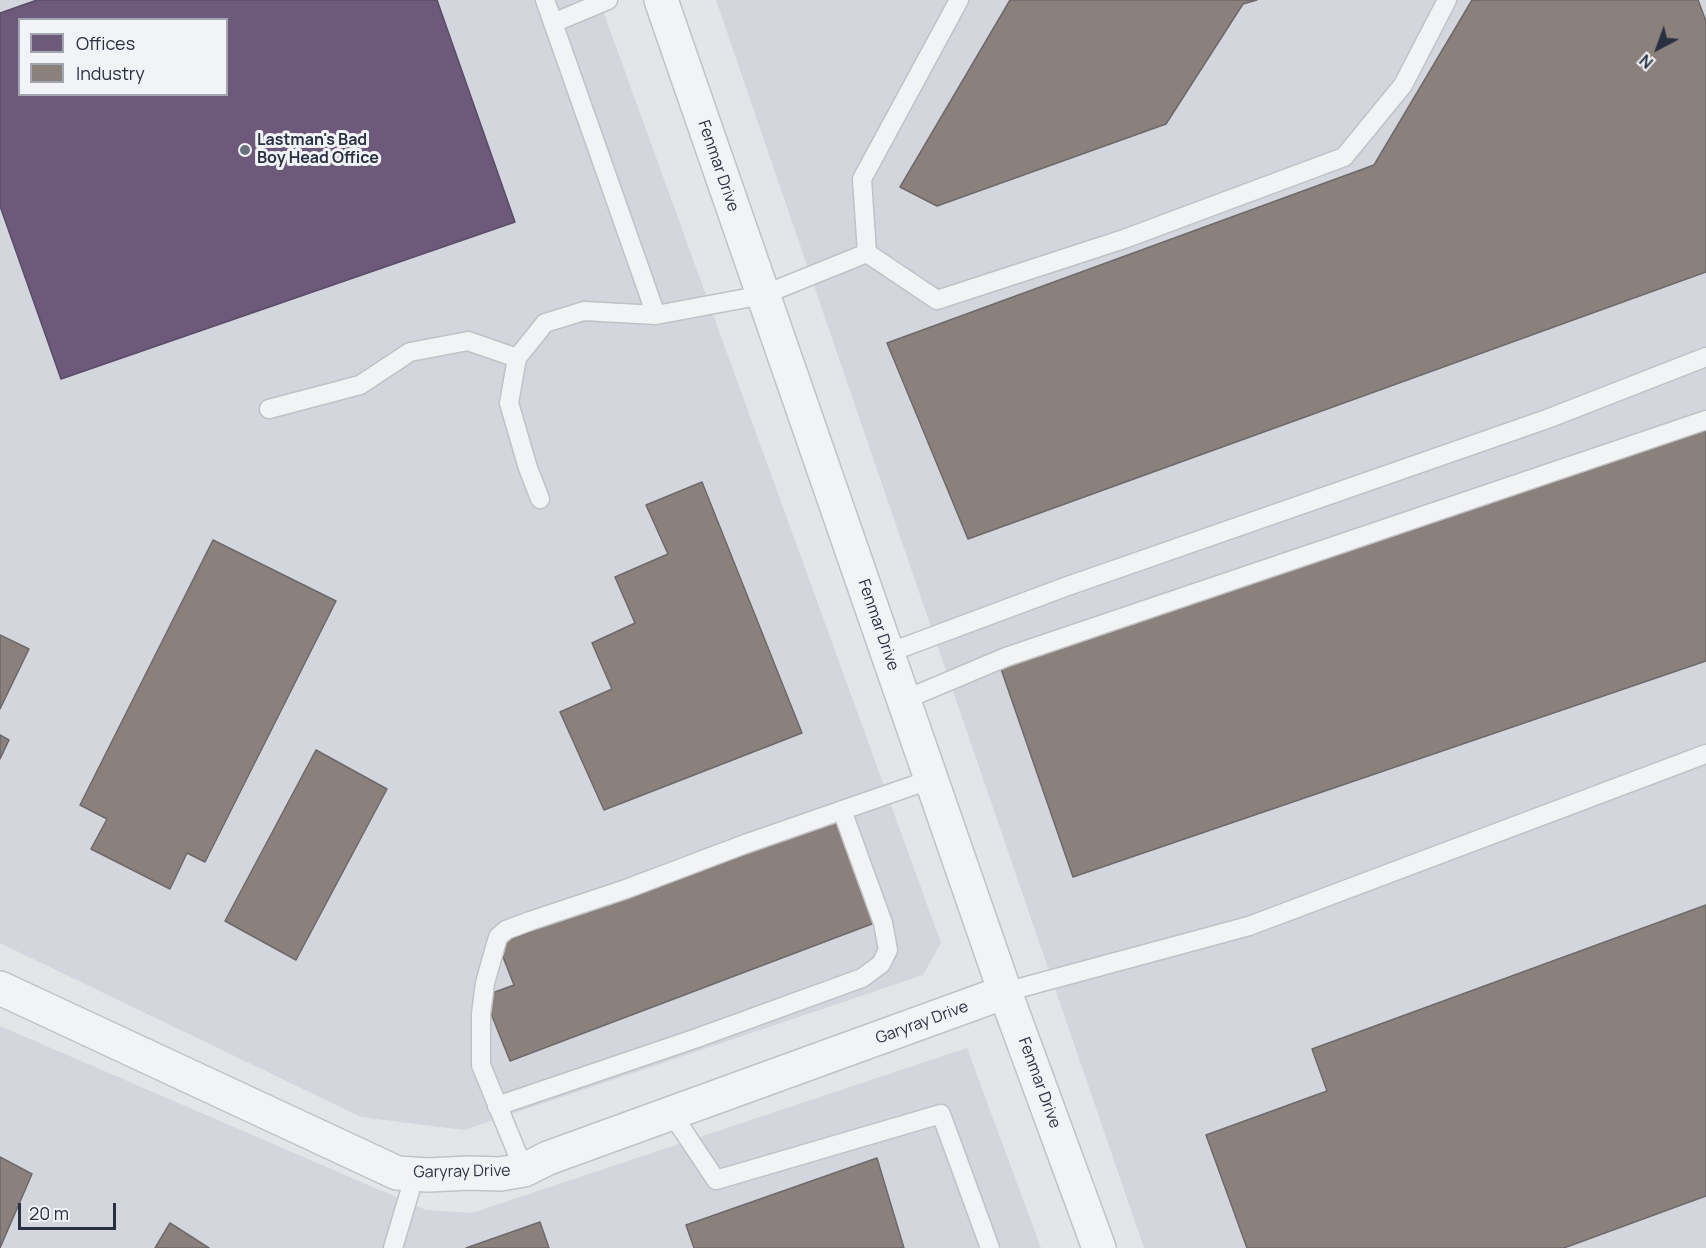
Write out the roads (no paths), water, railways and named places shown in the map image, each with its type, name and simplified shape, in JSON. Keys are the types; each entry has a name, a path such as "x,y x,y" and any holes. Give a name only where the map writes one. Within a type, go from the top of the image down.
{"street":[{"name":"Fenmar Drive","path":"661,0 1005,992 1099,1248"},
{"name":"Garyray Drive","path":"0,988 397,1173 415,1174 500,1174 524,1170 548,1158 1005,992"}],"lane":[{"path":"545,0 656,315"},
{"path":"553,23 608,0"},
{"path":"867,253 862,179 959,0"},
{"path":"867,253 937,300 1124,239 1344,157 1404,85 1447,0"},
{"path":"540,499 528,468 509,403 517,358 545,323 584,311 656,315 763,295 867,253"},
{"path":"269,409 360,385 410,352 468,341 517,358"},
{"path":"888,653 1076,583 1547,419 1706,357"},
{"path":"904,700 1006,657 1706,420"},
{"path":"1005,992 1249,926 1706,754"},
{"path":"524,1170 481,1065 481,1014 485,983 498,937 506,930 530,921 626,889 932,779"},
{"path":"497,1106 697,1038 862,978 881,964 888,950 883,923 842,810"},
{"path":"672,1114 716,1180 940,1114 990,1248"},
{"path":"393,1248 415,1174"}],"place":[{"name":"Lastman's Bad Boy Head Office","path":"245,150"}]}
